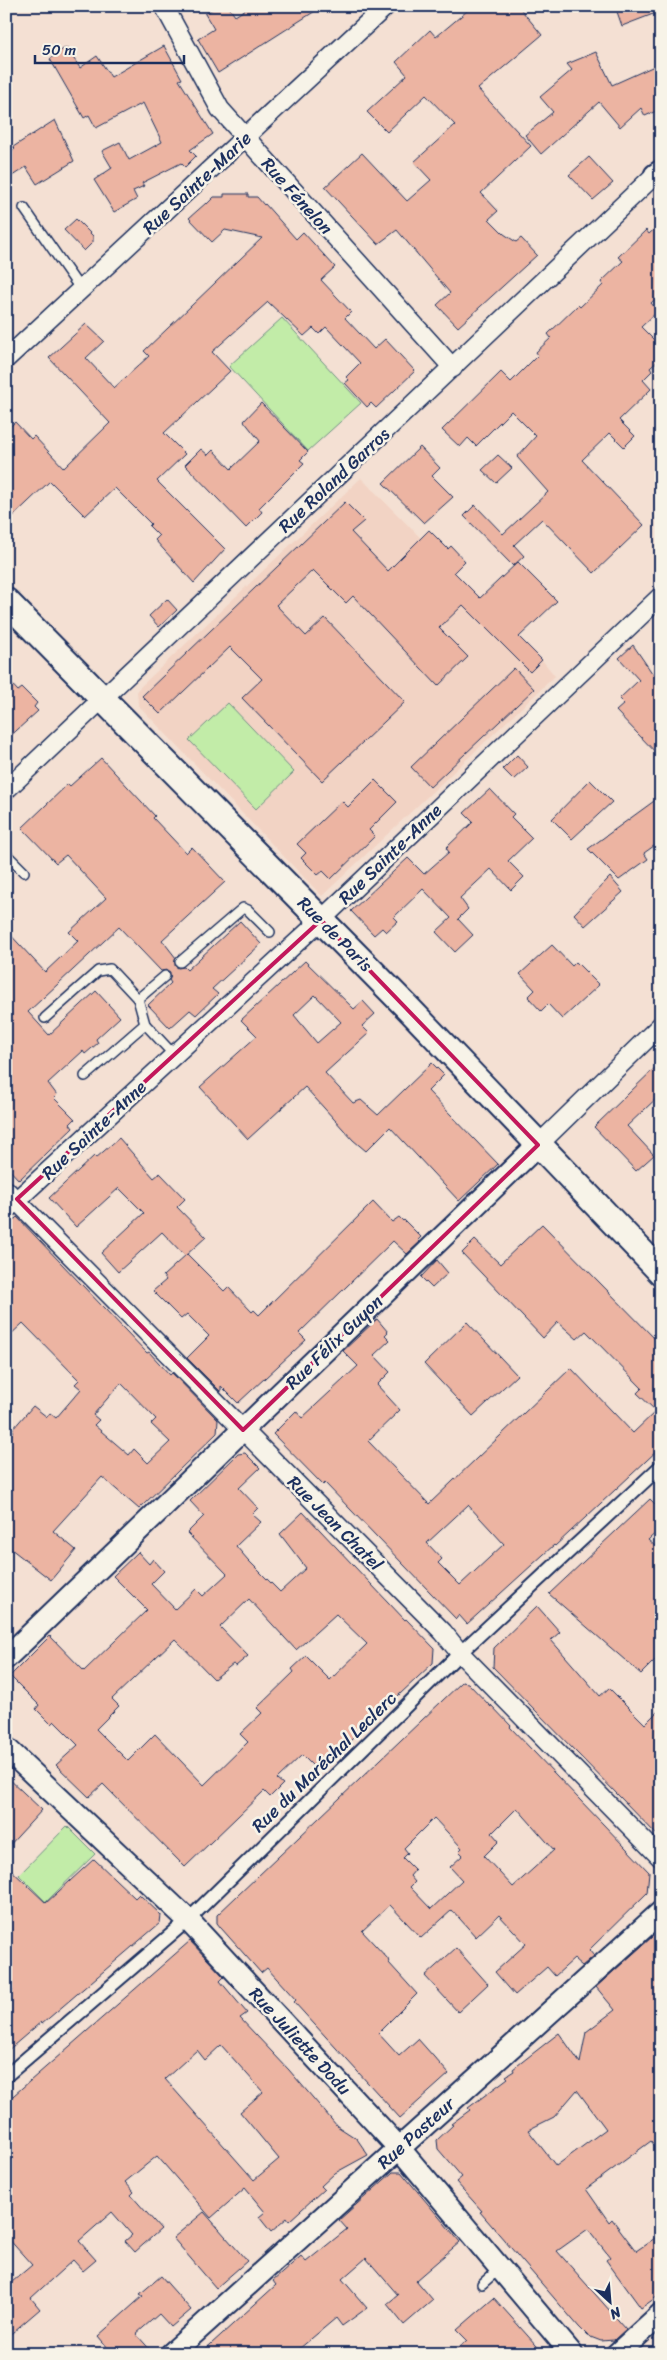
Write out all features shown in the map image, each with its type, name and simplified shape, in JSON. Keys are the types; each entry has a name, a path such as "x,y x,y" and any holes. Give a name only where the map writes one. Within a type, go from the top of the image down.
{"main road":[{"name":"Rue de Paris","path":"6,600 409,1009 538,1146 661,1272"}],"street":[{"name":"Rue Fénelon","path":"164,6 220,109 453,368"},
{"name":"Rue Sainte-Marie","path":"6,358 245,139 386,6"},
{"name":"Rue Roland Garros","path":"6,790 659,172"},
{"name":"Rue Sainte-Anne","path":"10,1200 32,1188 321,920 661,596"},
{"name":"Rue Félix Guyon","path":"6,1658 538,1146 661,1025"},
{"name":"Rue Jean Chatel","path":"10,1200 243,1430 443,1632 460,1654 661,1858"},
{"name":"Rue du Maréchal Leclerc","path":"6,2076 188,1920 460,1654 661,1466"},
{"name":"Rue Juliette Dodu","path":"6,1748 188,1920 399,2148 572,2354"},
{"name":"Rue Pasteur","path":"171,2354 661,1912"},
{"path":"617,2354 661,2314"}],"lane":[{"path":"24,208 81,290"},
{"path":"6,854 24,872"},
{"path":"180,962 243,908 248,910 270,932"},
{"path":"45,1018 98,971 110,969 138,998 145,1024 174,1055"},
{"path":"138,998 165,976"},
{"path":"85,1076 145,1024"},
{"path":"482,2284 500,2268"}],"highlighted area":[{"path":"321,920 538,1145 243,1430 17,1199"}],"shaded area":[{"path":"361,478 542,660 555,676 322,896 138,705 137,690"}],"green space":[{"path":"282,318 361,403 308,451 229,366"},
{"path":"228,703 294,772 256,809 189,740"},
{"path":"67,1826 95,1854 46,1902 19,1875"}],"building":[{"path":"217,6 228,6 235,16 251,6 323,6 218,73 198,39 214,29 205,14"},
{"path":"473,6 518,6 542,35 478,89 531,146 481,193 498,211 489,219 504,234 516,242 521,238 537,255 458,327 437,305 450,293 397,230 378,244 325,187 362,153 407,201 431,180 414,162 455,125 426,95 387,132 367,112 407,75 396,62 430,30 436,37"},
{"path":"615,6 661,6 661,11 622,26"},
{"path":"164,46 182,79 179,80 213,134 190,150 196,156 185,167 181,163 142,183 144,186 133,191 137,199 114,212 94,180 112,168 102,151 120,142 129,160 162,142 143,103 96,128 89,115 84,118 50,59 66,47 80,68 97,56 111,77"},
{"path":"596,52 612,85 661,63 661,109 645,116 641,108 620,127 599,102 541,154 525,135 553,112 540,97 572,70 567,64"},
{"path":"55,120 74,161 37,184 26,167 6,180 6,154 15,149 13,147"},
{"path":"589,157 613,183 593,200 569,175"},
{"path":"224,194 248,194 248,197 257,197 296,239 303,232 335,267 321,280 351,312 345,318 374,349 385,339 415,371 376,408 371,403 367,407 345,383 349,380 346,377 360,363 326,327 319,334 313,328 304,336 268,302 212,352 230,371 164,433 185,454 157,481 225,549 194,583 155,540 159,536 149,526 151,524 115,488 85,516 50,481 6,523 6,431 15,422 31,439 34,436 64,468 110,423 49,358 86,324 104,341 86,358 114,388 149,356 144,351 262,238 225,230 212,242 189,218 214,197 224,197"},
{"path":"76,219 93,236 93,242 84,251 64,230"},
{"path":"661,223 661,294 651,303 658,311 641,327 661,347 661,358 650,368 652,371 643,380 651,389 619,420 635,436 624,447 610,433 582,460 644,525 594,573 542,519 514,545 524,556 513,566 464,516 475,505 503,534 548,492 517,457 536,436 511,411 476,446 468,438 460,447 442,430 501,372 511,382 538,355 536,352 551,338 548,334 578,305 580,307 603,285 601,282 623,261 618,257 646,230 649,234"},
{"path":"261,403 308,452 300,460 304,463 259,508 262,512 246,528 185,465 201,449 208,455 213,450 231,469 260,441 244,421"},
{"path":"420,447 440,468 432,476 453,497 424,523 383,483"},
{"path":"498,455 512,468 496,483 482,470"},
{"path":"345,502 364,521 351,532 388,571 429,530 448,549 451,546 465,561 454,572 480,598 518,562 557,601 519,637 542,660 530,672 463,605 439,628 468,657 438,686 353,596 346,603 313,570 276,605 306,636 325,618 405,702 322,781 242,698 262,679 230,647 160,714 142,696"},
{"path":"167,599 177,610 159,627 149,616"},
{"path":"633,645 661,686 661,758 616,711 624,704 619,699 639,680 619,658"},
{"path":"514,668 534,689 430,787 411,767"},
{"path":"6,678 18,691 22,688 37,703 34,707 38,711 6,740"},
{"path":"517,755 528,767 514,780 503,769"},
{"path":"101,758 155,816 153,818 186,853 192,847 225,882 162,940 176,958 175,966 178,968 184,967 187,970 240,921 261,944 212,989 218,994 196,1015 190,1010 170,1028 148,1005 171,983 169,980 170,972 167,970 161,971 119,927 28,1012 49,1035 96,991 120,1017 96,1039 98,1043 85,1054 83,1051 48,1083 57,1095 54,1098 75,1119 70,1124 73,1128 19,1180 6,1166 6,930 45,972 78,941 69,932 106,898 66,855 56,863 22,828 68,784 70,786"},
{"path":"375,780 397,802 369,830 375,836 331,879 323,871 318,875 301,858 306,853 297,844 342,801 348,807"},
{"path":"590,780 612,802 572,839 552,819"},
{"path":"490,789 514,814 511,817 532,838 508,861 524,877 511,890 491,869 460,898 468,909 458,919 473,935 455,952 436,932 451,918 423,889 394,917 398,921 386,932 382,928 374,935 351,911 408,858 424,874 449,852 446,848 473,822 464,813"},
{"path":"661,796 661,841 644,853 648,859 619,880 588,849"},
{"path":"610,877 623,892 585,926 574,914"},
{"path":"552,945 572,966 576,962 599,985 562,1019 548,1004 541,1011 528,997 535,990 520,974"},
{"path":"305,961 354,1009 363,1001 375,1014 362,1026 369,1033 325,1073 353,1103 361,1100 378,1115 432,1063 444,1075 428,1091 498,1164 459,1201 390,1127 366,1151 353,1140 305,1087 248,1139 200,1087 257,1036 241,1020","holes":["315,995 341,1022 317,1043 294,1015"]},
{"path":"661,1062 661,1094 627,1126 654,1155 636,1171 594,1127"},
{"path":"119,1138 154,1178 160,1173 185,1199 177,1207 206,1237 185,1256 162,1232 118,1272 101,1253 144,1213 119,1188 76,1227 49,1198 94,1156 96,1158"},
{"path":"373,1202 392,1222 399,1217 404,1220 421,1237 418,1240 420,1242 407,1254 393,1241 299,1333 306,1340 238,1403 221,1386 221,1392 187,1358 209,1336 187,1314 181,1319 153,1291 166,1280 163,1276 187,1254 224,1291 228,1287 252,1312 254,1310 259,1315"},
{"path":"17,1217 147,1353 149,1352 170,1375 172,1373 218,1420 217,1433 139,1509 102,1477 53,1531 76,1550 51,1580 6,1545 6,1440 14,1431 12,1430 33,1406 47,1417 50,1413 56,1418 81,1389 75,1384 79,1380 23,1323 6,1339 6,1227","holes":["121,1383 156,1419 151,1424 170,1442 148,1463 134,1449 129,1455 94,1425 99,1420 93,1415"]},
{"path":"542,1224 661,1345 661,1447 555,1546 467,1624 459,1615 456,1619 325,1483 323,1485 273,1434 296,1411 302,1418 358,1366 343,1351 377,1319 388,1332 385,1335 390,1340 374,1355 390,1372 377,1385 400,1410 368,1441 429,1504 571,1368 633,1433 656,1411 637,1393 642,1388 586,1331 577,1339 558,1322 543,1338 462,1253 475,1240 500,1264","holes":["468,1505 504,1544 460,1585 438,1563 442,1559 427,1543"]},
{"path":"437,1260 448,1273 432,1288 421,1277"},
{"path":"467,1322 517,1375 473,1416 424,1364"},
{"path":"245,1453 260,1468 239,1488 258,1508 252,1514 261,1522 236,1546 248,1560 280,1592 306,1568 280,1534 303,1512 434,1648 433,1663 318,1771 302,1755 277,1779 283,1784 270,1797 264,1791 185,1867 103,1784 89,1797 56,1765 78,1745 54,1721 51,1724 36,1709 39,1705 10,1676 50,1636 84,1671 147,1610 113,1576 138,1552 149,1564 153,1559 164,1571 151,1584 175,1609 196,1589 203,1596 227,1574 187,1533 204,1516 190,1501 238,1454","holes":["249,1599 296,1650 336,1614 367,1644 330,1680 306,1656 292,1669 294,1672 257,1708 262,1713 240,1734 248,1742 204,1785 155,1734 128,1761 96,1729 119,1706 112,1699 175,1639 214,1679 233,1664 236,1666 248,1656 220,1627"]},
{"path":"650,1499 661,1510 661,1528 648,1540 661,1551 661,1654 641,1674 549,1594"},
{"path":"537,1606 560,1632 551,1640 600,1696 609,1688 645,1724 661,1708 661,1839 493,1667 494,1648"},
{"path":"462,1682 468,1683 491,1707 491,1705 649,1872 647,1893 589,1950 594,1956 582,1966 574,1959 555,1976 547,1967 515,1995 495,1972 526,1944 499,1915 476,1937 452,1910 421,1938 390,1905 362,1931 417,1994 378,2033 399,2056 418,2039 449,2074 400,2118 294,2002 296,2000 267,1968 261,1973 217,1923 217,1915","holes":["517,1808 554,1850 513,1887 484,1856 499,1841 492,1833","434,1818 462,1848 459,1851 463,1855 450,1867 462,1880 431,1909 410,1887 415,1882 410,1876 415,1870 403,1858 408,1853 404,1848"]},
{"path":"6,1776 42,1810 6,1849"},
{"path":"94,1859 135,1898 139,1894 161,1915 160,1923 42,2024 41,2022 6,2052 6,1997 13,1991 8,1984 13,1981 6,1973 6,1865 46,1903"},
{"path":"661,1929 661,2153 651,2141 586,2189 609,2222 612,2219 636,2251 661,2234 661,2294 641,2308 606,2260 610,2257 588,2229 557,2251 626,2329 614,2340 601,2341 588,2336 579,2327 480,2212 482,2211 456,2182 462,2177 438,2149 437,2140 453,2125 451,2124 470,2110 468,2108 508,2078 506,2076 514,2071 513,2069 559,2033 580,2063 586,2032 615,2010 596,1987","holes":["577,2090 606,2129 556,2166 528,2130 554,2117"]},
{"path":"190,1941 224,1977 220,1981 247,2013 240,2018 289,2070 337,2126 357,2139 368,2155 335,2173 321,2186 324,2189 289,2221 287,2218 271,2232 259,2217 265,2212 245,2188 211,2218 157,2156 125,2182 134,2192 131,2195 161,2229 135,2252 125,2241 132,2235 112,2212 79,2241 96,2260 83,2271 73,2260 31,2298 40,2309 6,2338 6,2287 32,2265 6,2236 6,2102","holes":["221,2045 263,2092 240,2112 279,2159 254,2180 165,2079 197,2050 205,2060"]},
{"path":"456,1948 488,1984 458,2012 425,1976"},
{"path":"393,2172 401,2172 460,2242 416,2280 433,2300 404,2325 387,2304 398,2295 366,2258 342,2279 367,2308 342,2326 336,2318 293,2354 200,2354 276,2285 273,2281 301,2256 306,2262 347,2229 339,2220"},
{"path":"204,2212 247,2261 216,2288 173,2238"},
{"path":"161,2276 191,2310 171,2327 159,2314 136,2334 154,2354 113,2354 98,2336 143,2296 140,2294"},
{"path":"494,2298 544,2354 452,2354 467,2340 457,2330"}]}
